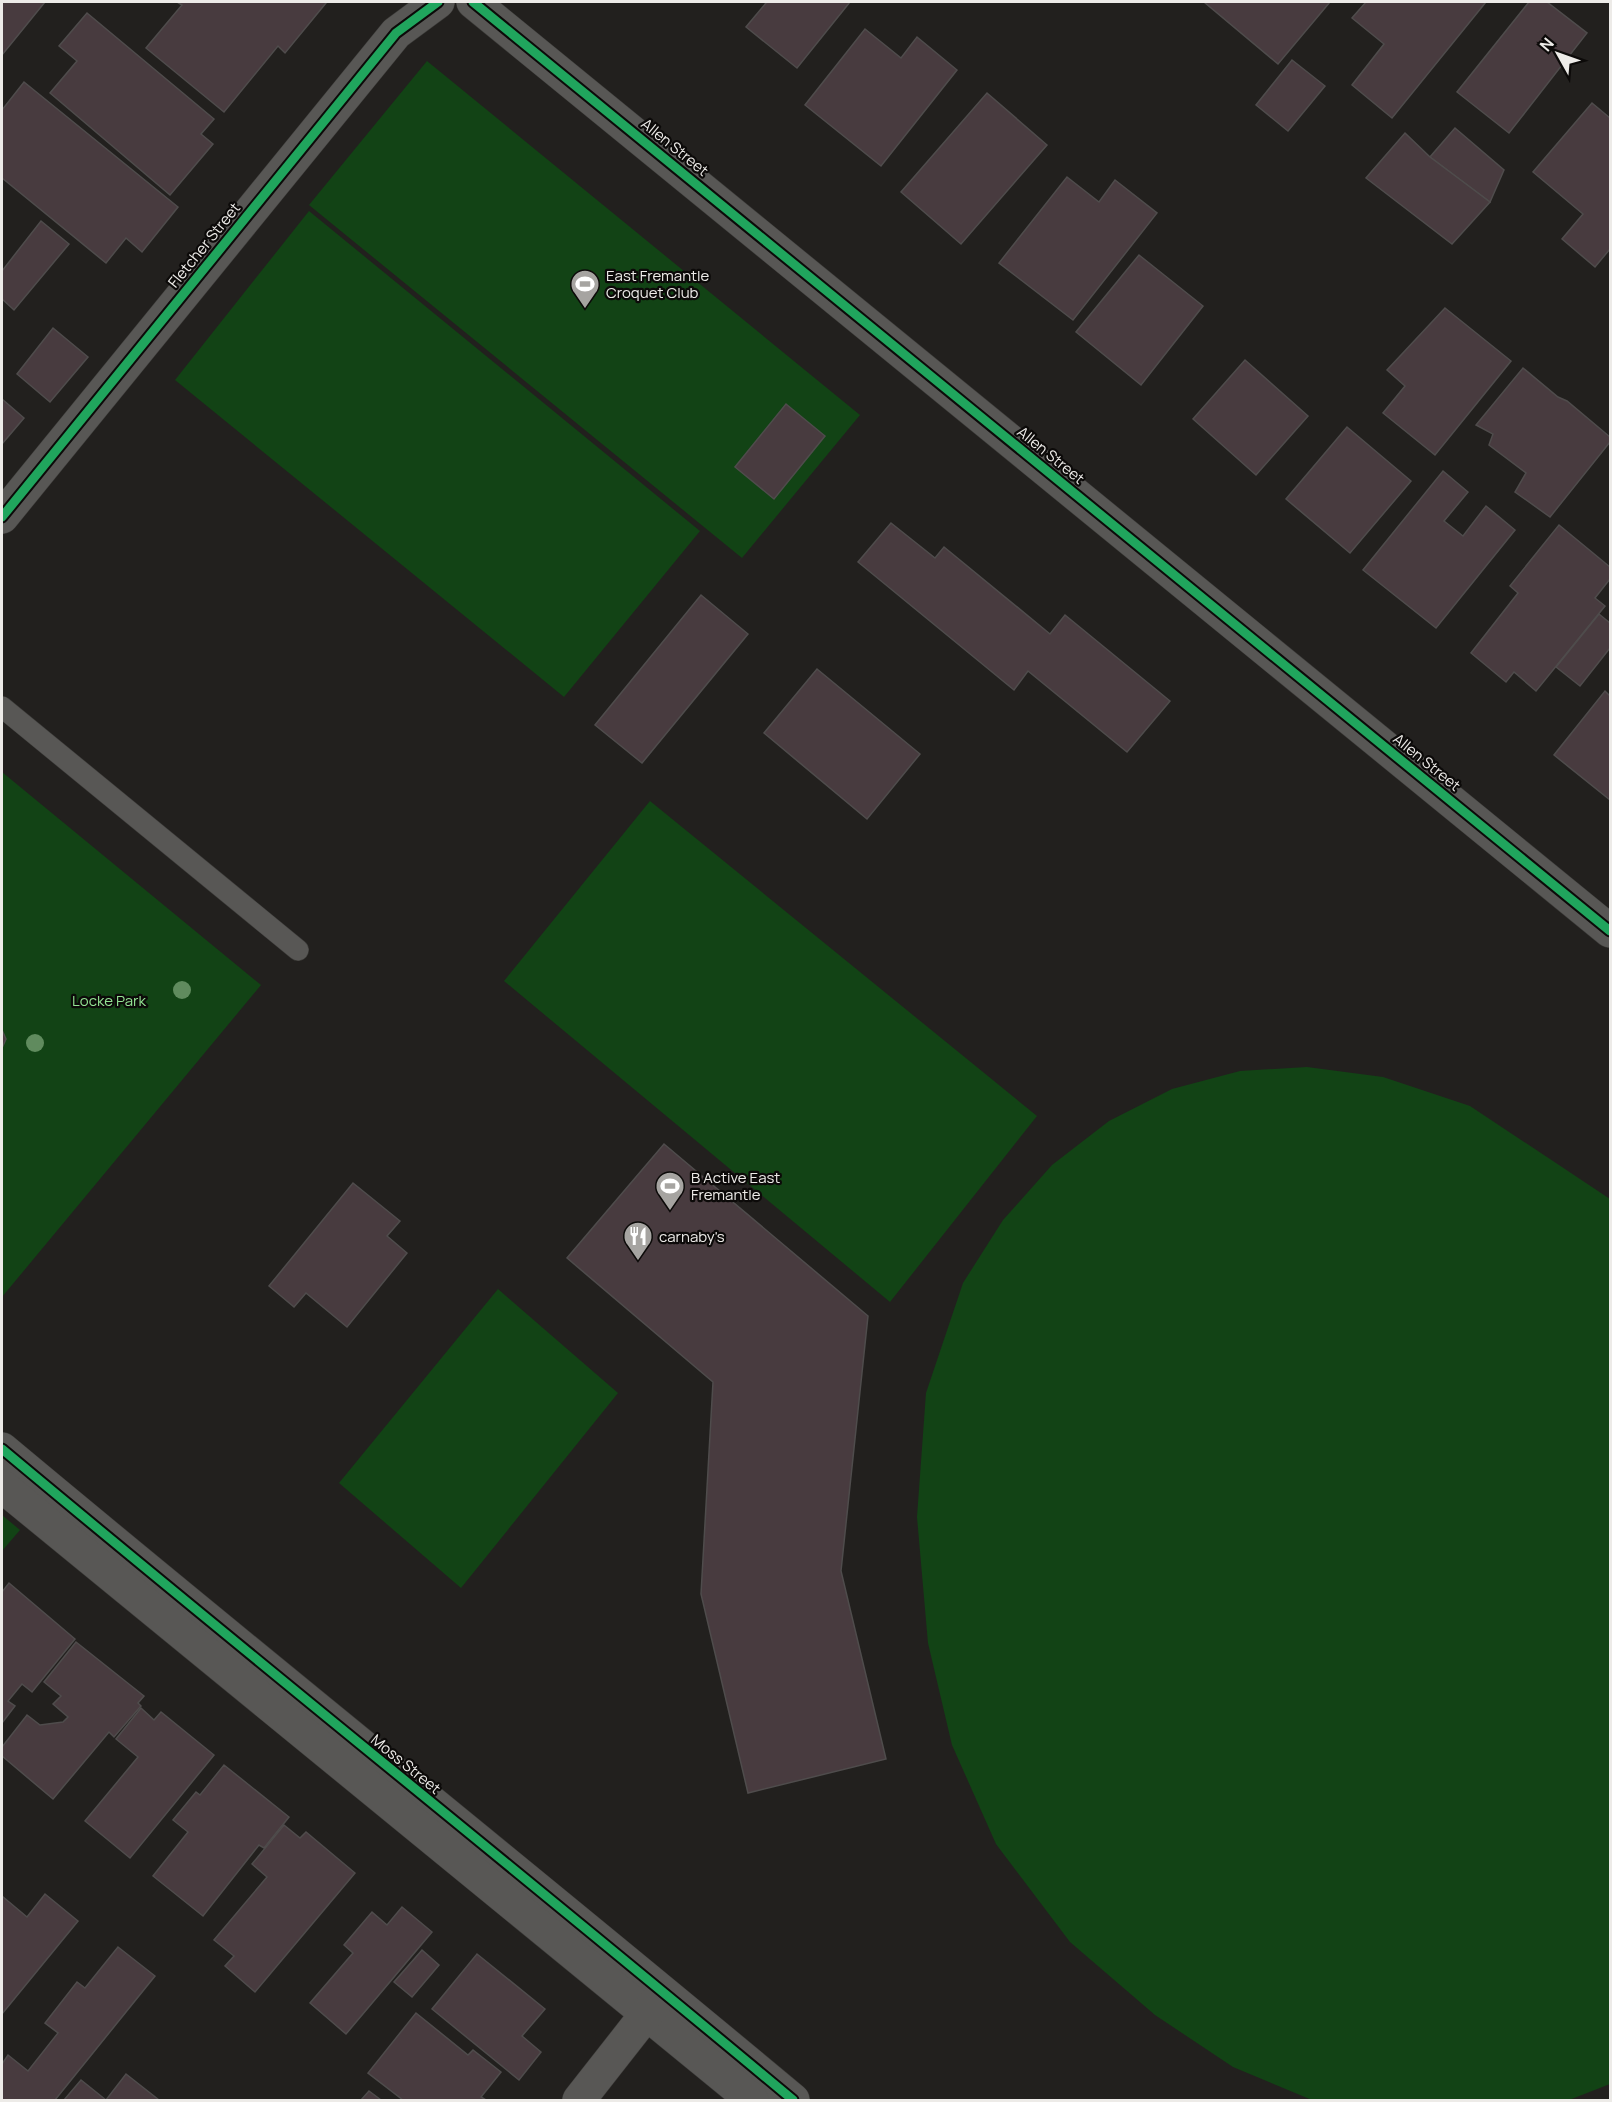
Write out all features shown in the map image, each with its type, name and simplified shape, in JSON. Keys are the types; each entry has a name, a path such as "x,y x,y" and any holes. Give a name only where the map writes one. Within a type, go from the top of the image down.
{"street":[{"name":"Fletcher Street","path":"2,517 396,33 438,2"},
{"name":"Allen Street","path":"473,2 1611,931"},
{"name":"Moss Street","path":"2,1449 233,1642 656,2003 752,2100"},
{"name":"Moss Street","path":"2,1486 656,2003 793,2100"},
{"path":"579,2100 656,2003"}],"lane":[{"path":"2,707 298,950"}],"green space":[{"name":"East Fremantle Croquet Club","path":"427,61 860,415 742,558 309,205"},
{"path":"309,211 700,531 564,697 175,380"},
{"name":"Locke Park","path":"2,772 261,985 2,1297"},
{"path":"650,801 1037,1116 890,1302 504,981"},
{"path":"1307,1067 1383,1077 1470,1106 1610,1199 1610,2084 1569,2100 1312,2100 1233,2067 1155,2015 1070,1942 996,1844 952,1745 928,1643 917,1517 926,1393 963,1283 1003,1220 1052,1165 1109,1121 1172,1089 1240,1071"},
{"path":"498,1289 618,1393 461,1588 339,1483"},
{"path":"2,1515 20,1530 2,1551"}],"building":[{"path":"2,2 45,2 2,55"},
{"path":"177,2 326,3 285,53 278,46 224,112 146,48 182,5"},
{"path":"764,2 850,2 797,68 746,27 766,3"},
{"path":"1204,2 1330,2 1278,64"},
{"path":"1366,2 1486,2 1392,118 1352,85 1384,44 1352,18"},
{"path":"1529,2 1547,2 1587,33 1509,133 1457,92"},
{"path":"87,13 214,119 201,134 213,144 170,195 50,93 77,61 59,46"},
{"path":"865,29 901,58 917,37 957,70 881,166 805,105"},
{"path":"1292,60 1325,86 1288,131 1256,105"},
{"path":"24,82 178,207 142,252 126,238 106,263 2,178 2,110"},
{"path":"987,93 1047,145 961,244 901,192"},
{"path":"1592,103 1610,118 1610,249 1595,267 1562,239 1583,214 1533,172"},
{"path":"1455,128 1504,170 1490,202 1430,157"},
{"path":"1405,133 1430,157 1490,202 1452,244 1366,178"},
{"path":"1067,177 1099,202 1115,180 1157,213 1073,320 999,263"},
{"path":"41,221 69,244 14,310 2,299 2,271"},
{"path":"1139,255 1203,306 1141,385 1076,332"},
{"path":"1445,308 1511,361 1435,455 1383,413 1405,386 1387,370"},
{"path":"53,328 88,357 50,402 17,374"},
{"path":"1245,360 1308,416 1256,475 1193,419"},
{"path":"1523,368 1610,437 1610,442 1550,517 1515,492 1526,473 1489,445 1493,434 1476,425"},
{"path":"2,399 24,418 2,444"},
{"path":"786,404 825,436 774,499 735,467"},
{"path":"1347,427 1411,481 1350,553 1286,499"},
{"path":"1443,471 1468,492 1444,521 1463,536 1486,506 1515,530 1436,628 1363,570"},
{"path":"891,523 935,558 944,547 1050,634 1065,615 1170,701 1127,752 1028,671 1014,690 858,562"},
{"path":"1559,525 1610,567 1610,579 1595,598 1605,606 1536,691 1514,672 1506,682 1471,653 1518,593 1510,586"},
{"path":"701,595 748,634 642,763 595,725"},
{"path":"1599,614 1610,623 1610,648 1580,686 1556,667"},
{"path":"817,669 920,754 867,819 764,733"},
{"path":"1605,691 1610,696 1610,800 1554,755"},
{"path":"2,1030 6,1039 2,1048"},
{"path":"664,1144 868,1316 841,1571 886,1759 748,1793 701,1594 713,1382 567,1258"},
{"path":"353,1183 400,1221 387,1236 407,1253 347,1327 306,1293 294,1307 269,1286"},
{"path":"9,1583 75,1639 32,1692 22,1684 8,1701 15,1706 2,1723 2,1592"},
{"path":"76,1642 144,1696 138,1703 141,1706 114,1737 109,1732 53,1799 2,1756 2,1747 27,1715 40,1725 63,1722 68,1717 53,1704 61,1696 44,1682"},
{"path":"141,1708 154,1720 161,1712 214,1755 130,1858 85,1821 138,1757 116,1739"},
{"path":"224,1765 289,1817 264,1848 259,1845 203,1916 153,1876 188,1832 173,1820 196,1792 200,1795"},
{"path":"284,1825 300,1838 306,1832 355,1873 255,1992 225,1966 234,1956 214,1940 267,1877 252,1864"},
{"path":"45,1894 78,1921 2,2014 2,1896 27,1917"},
{"path":"402,1907 432,1932 346,2034 310,2003 353,1953 344,1945 372,1912 387,1925"},
{"path":"118,1947 155,1976 55,2100 2,2100 2,2064 8,2055 28,2071 58,2033 45,2023 77,1982 85,1988"},
{"path":"422,1950 439,1965 412,1997 394,1982"},
{"path":"477,1954 545,2009 522,2036 541,2052 519,2080 432,2009"},
{"path":"416,2013 468,2055 473,2050 501,2072 481,2097 486,2100 403,2100 368,2073"},
{"path":"126,2074 159,2100 106,2100"},
{"path":"81,2080 106,2100 64,2100"},
{"path":"369,2091 381,2100 361,2100"}],"cycle path":[{"path":"2,517 396,33 438,2"},
{"path":"473,2 1610,931"},
{"path":"2,1449 793,2100"}],"place":[{"name":"East Fremantle Croquet Club","path":"585,310"},
{"name":"B Active East Fremantle","path":"670,1212"},
{"name":"carnaby's","path":"638,1262"}]}
